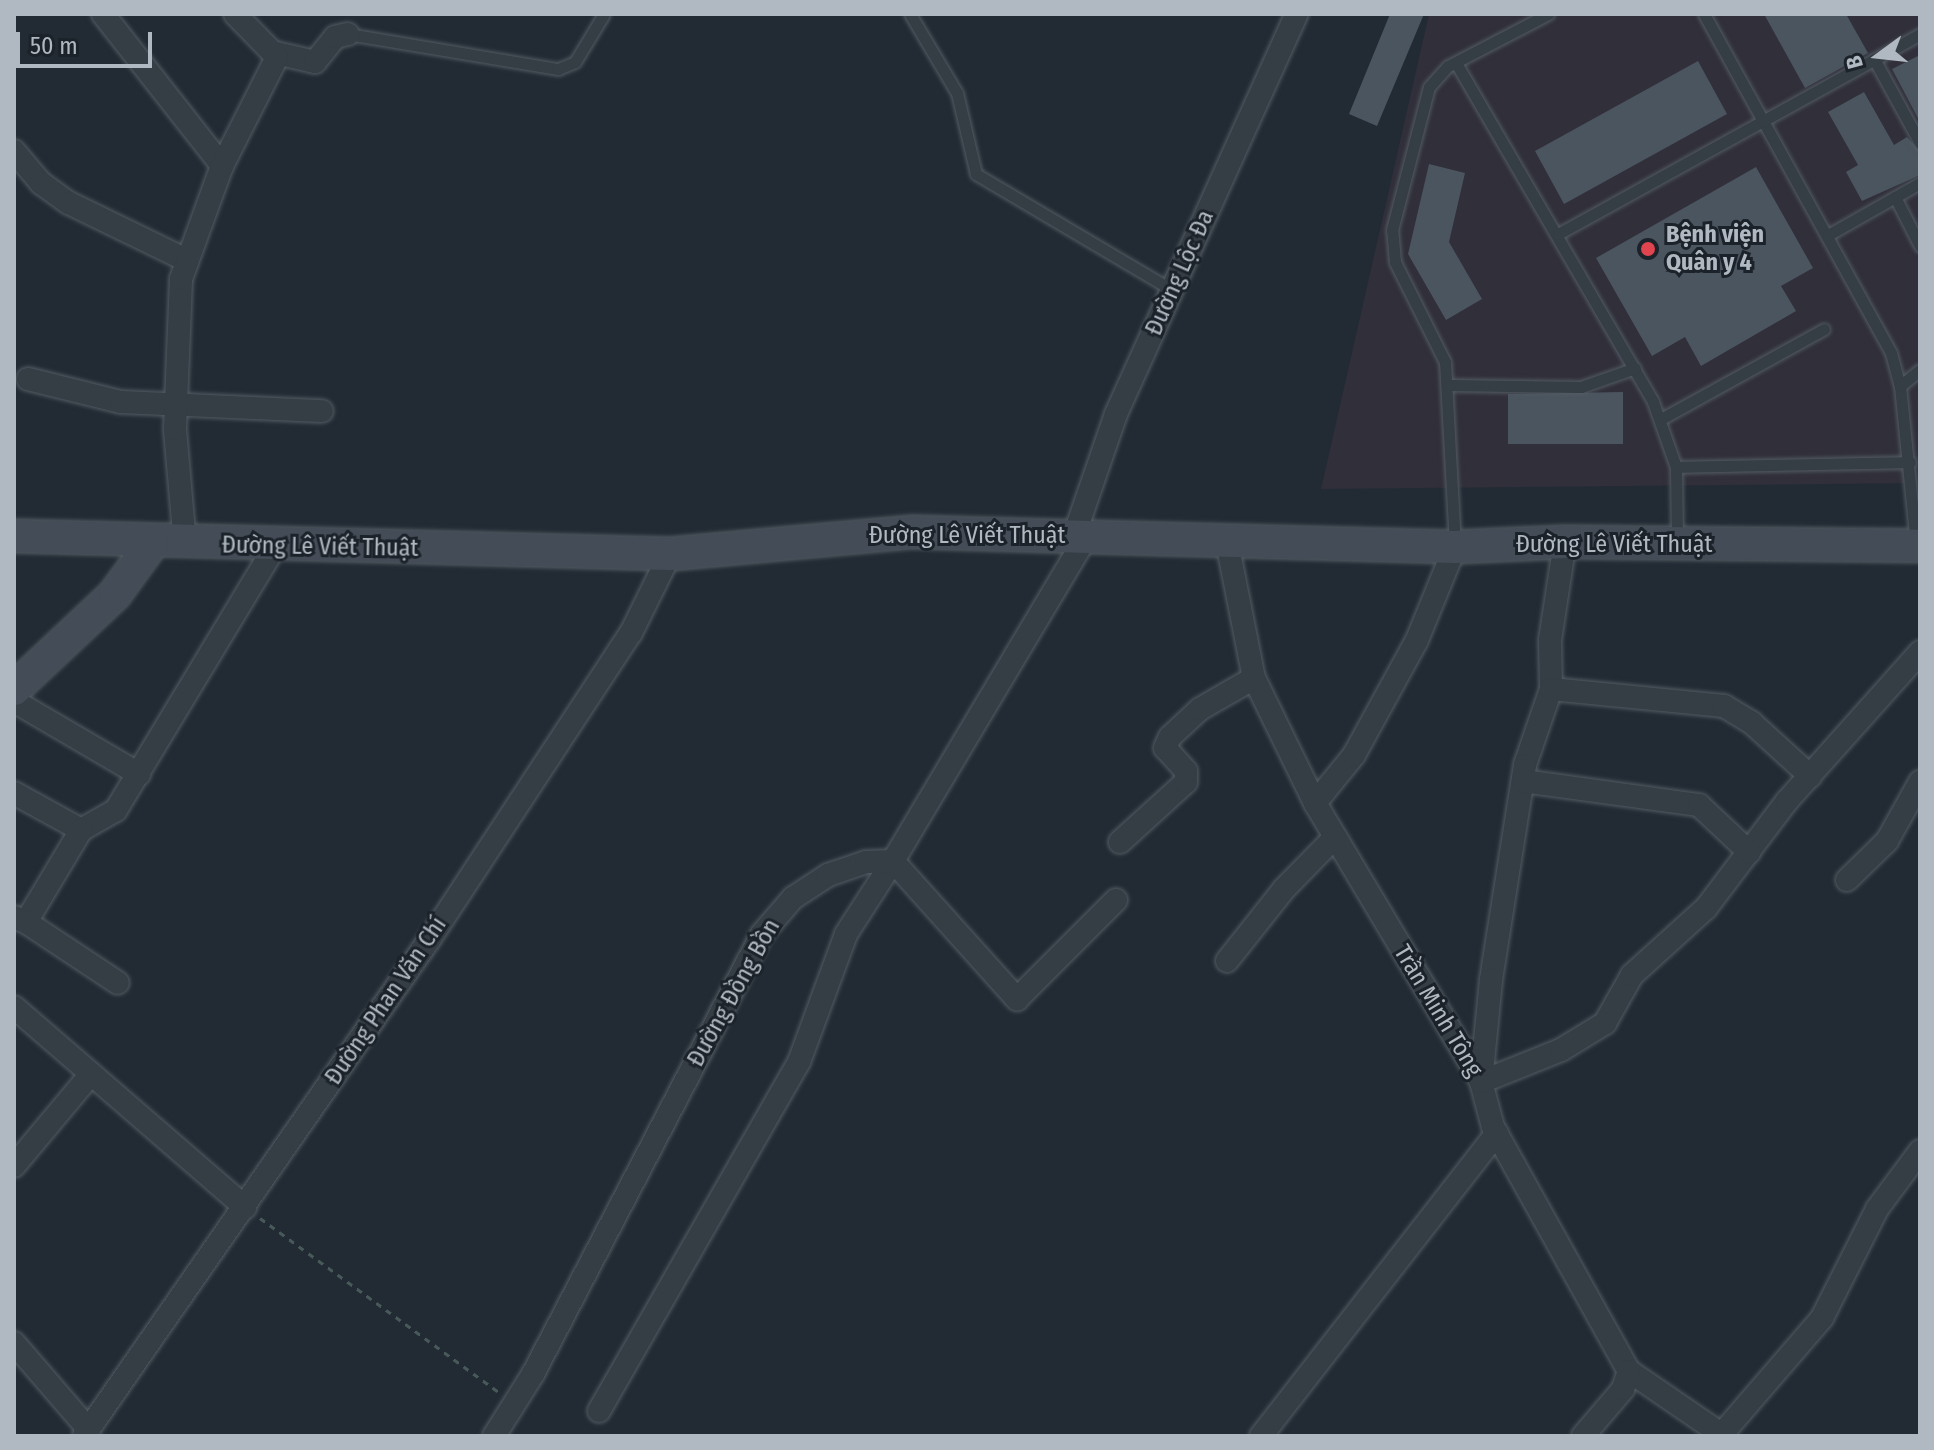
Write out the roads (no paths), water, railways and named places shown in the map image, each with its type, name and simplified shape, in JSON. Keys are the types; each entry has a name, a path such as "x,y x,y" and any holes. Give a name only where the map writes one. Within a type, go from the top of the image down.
{"main road":[{"name":"Đường Lê Viết Thuật","path":"14,536 185,544 670,554 913,532 1226,537 1455,547 1565,542 1918,546"},
{"path":"14,689 115,594 152,543"}],"street":[{"path":"103,14 222,166"},
{"path":"235,14 276,53 315,62 335,37 348,34"},
{"name":"Đường Lộc Đa","path":"1080,536 1116,414 1297,14"},
{"path":"185,544 176,407 180,294 186,260 222,166 276,64 276,53"},
{"path":"14,151 41,183 69,203 186,260"},
{"path":"28,379 95,398 176,407 322,411"},
{"path":"599,1411 799,1062 846,934 893,861 1080,536"},
{"name":"Trần Minh Tông","path":"1226,537 1254,678 1315,803 1481,1082 1497,1133 1629,1371 1723,1435"},
{"path":"1565,542 1550,640 1551,689 1523,781 1491,980 1481,1082 1561,1050 1605,1023 1632,975 1706,908 1810,776 1920,652"},
{"path":"118,983 20,919 81,830 116,810 275,546"},
{"path":"1315,803 1354,755 1410,653 1455,547"},
{"name":"Đường Phan Văn Chí","path":"86,1433 245,1207 631,633 670,554"},
{"path":"1120,842 1186,782 1186,771 1165,748 1170,737 1200,709 1254,678"},
{"path":"1551,689 1724,706 1752,723 1810,776"},
{"path":"14,701 139,774"},
{"path":"1523,781 1699,805 1749,852"},
{"path":"1847,880 1887,841 1920,782"},
{"path":"14,793 81,830"},
{"path":"1227,961 1284,889 1335,837"},
{"path":"893,861 1017,999 1116,900"},
{"name":"Đường Đồng Bồn","path":"494,1436 533,1374 767,926 793,898 828,875 866,862 893,861"},
{"path":"14,1007 245,1207"},
{"path":"14,1166 91,1074"},
{"path":"1261,1436 1497,1133"},
{"path":"1723,1435 1816,1327 1877,1209 1920,1151"},
{"path":"14,1343 86,1433"},
{"path":"1583,1436 1623,1389 1629,1371"}],"lane":[{"path":"348,34 558,69 575,62 604,14"},
{"path":"910,14 957,93 976,174 1172,290"},
{"path":"1455,547 1448,385 1439,343 1395,262 1391,238 1424,97 1438,75 1548,14"},
{"path":"1704,14 1884,335 1900,386 1918,546"},
{"path":"1558,234 1920,34"},
{"path":"1874,59 1920,143"},
{"path":"1456,63 1558,234 1661,419 1676,467 1677,544"},
{"path":"1828,235 1920,183"},
{"path":"1895,197 1920,246"},
{"path":"1661,419 1824,329"},
{"path":"1448,385 1581,387 1635,368"},
{"path":"1900,386 1920,370"},
{"path":"1676,467 1910,462"}],"place":[{"name":"Bệnh viện Quân y 4","path":"1648,249"}]}
